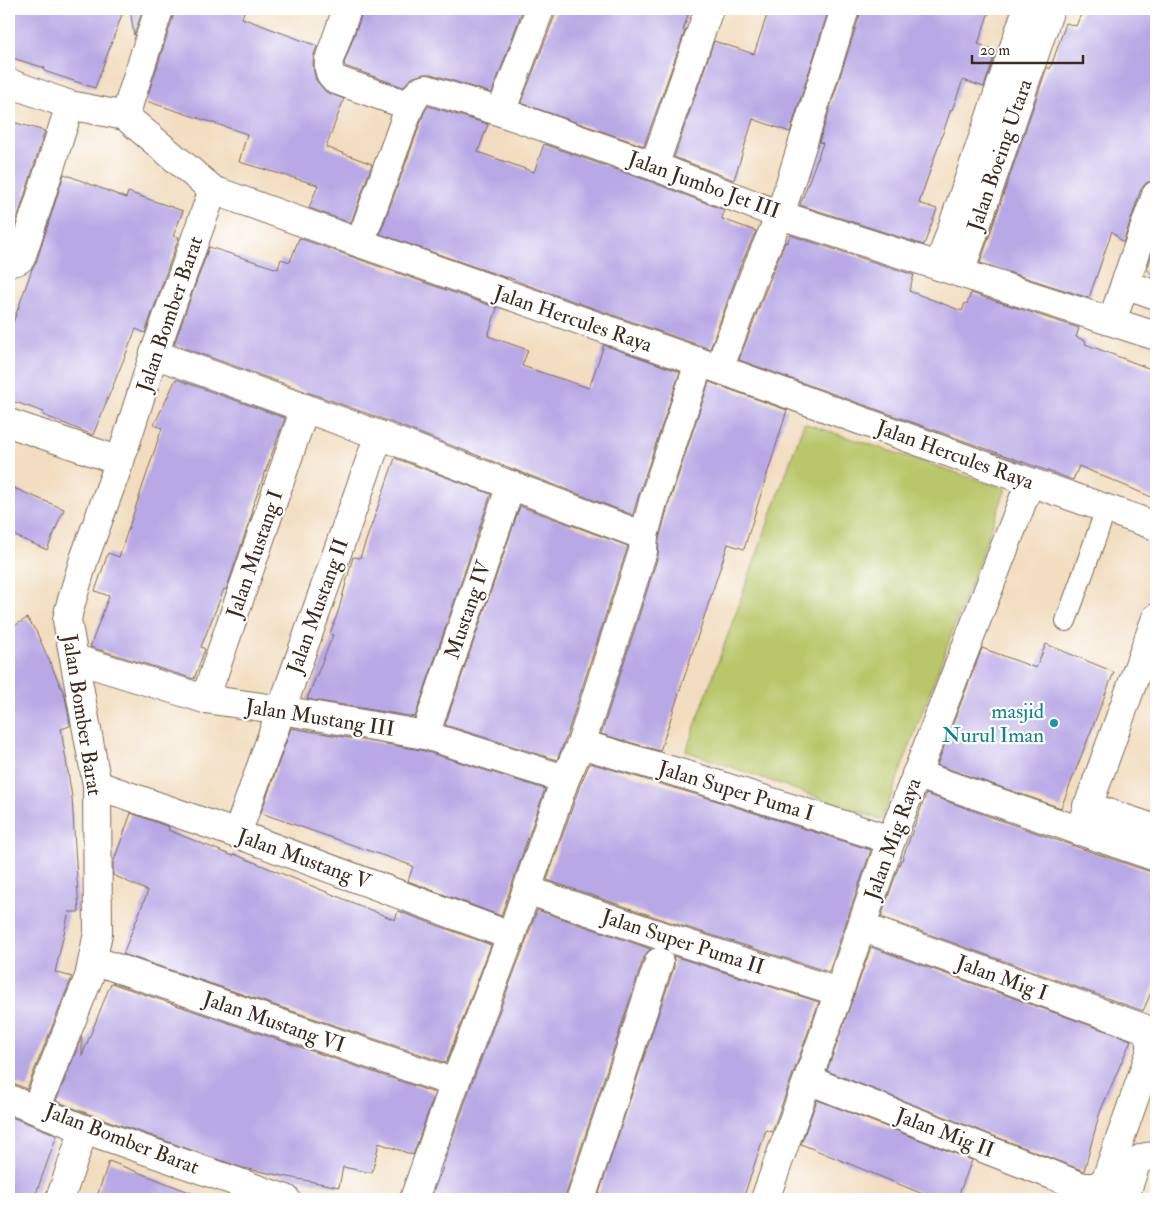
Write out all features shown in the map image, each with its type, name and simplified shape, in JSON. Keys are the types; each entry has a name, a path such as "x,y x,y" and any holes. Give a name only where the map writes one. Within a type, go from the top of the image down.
{"street":[{"path":"125,116 159,9"},
{"path":"347,9 329,60 328,69 331,76 336,80 410,106 360,243"},
{"path":"501,112 540,9"},
{"path":"654,166 709,9"},
{"path":"414,1199 455,1083 511,936 565,779 581,744 643,552 644,536 659,483 709,366 755,273 780,214 845,9"},
{"name":"Jalan Boeing Utara","path":"950,269 1026,9"},
{"name":"Jalan Boeing Utara","path":"950,269 1050,9"},
{"name":"Jalan Hercules Raya","path":"9,84 70,105 125,116 213,190 1156,526"},
{"name":"Jalan Jumbo Jet III","path":"410,106 418,93 423,89 427,89 501,112 654,166 780,214 1156,336"},
{"path":"9,260 12,262 21,258 70,105"},
{"name":"Jalan Bomber Barat","path":"213,190 154,354 120,461 84,560 67,620 97,785 98,933 89,978 36,1109 236,1191 286,1199"},
{"path":"1112,321 1156,195"},
{"path":"1125,284 1156,295"},
{"path":"154,354 379,435 644,536"},
{"name":"Jalan Mustang I","path":"205,699 305,408"},
{"path":"9,423 120,461"},
{"name":"Jalan Mustang II","path":"237,834 379,435"},
{"name":"Jalan Mig Raya","path":"765,1199 891,840 1030,482"},
{"name":"Mustang IV","path":"425,735 511,485"},
{"path":"1083,818 1150,653 1156,618"},
{"name":"Jalan Mustang III","path":"74,659 205,699 282,710 425,735 565,779"},
{"name":"Jalan Super Puma I","path":"581,744 703,780 891,840"},
{"path":"916,774 1083,818 1156,829"},
{"name":"Jalan Mustang V","path":"97,785 237,834 511,936"},
{"path":"1083,818 1156,857"},
{"name":"Jalan Super Puma II","path":"527,890 665,937 839,992"},
{"name":"Jalan Mig I","path":"862,927 1143,1028 1151,1039 1151,1051 1106,1179 1097,1187 1083,1187"},
{"name":"Jalan Mustang VI","path":"93,960 455,1083"},
{"path":"582,1199 659,962"},
{"name":"Jalan Mig II","path":"808,1080 1083,1187"},
{"path":"9,1099 36,1109"},
{"path":"60,1199 84,1129"},
{"path":"1124,1199 1137,1161 1151,1156 1156,1158"}],"lane":[{"path":"1066,622 1106,508"}],"green space":[{"path":"804,423 1006,489 882,820 686,751"}],"building":[{"path":"9,9 124,9 95,88 44,71 45,68 9,57"},
{"path":"130,9 143,9 134,35"},
{"path":"174,9 245,9 242,18 317,46 313,63 316,80 326,92 344,99 326,147 372,164 351,223 309,208 318,185 239,162 247,134 146,101"},
{"path":"362,9 523,9 492,93 431,74 414,77 403,87 345,66 344,63 362,14"},
{"path":"555,9 690,9 683,30 685,31 644,146 521,103 555,15"},
{"path":"769,9 829,9 790,132 753,119 734,180 674,157 714,41 754,54"},
{"path":"860,9 990,9 978,44 996,50 984,87 963,80 951,109 919,203 937,209 924,245 800,205 823,143 819,142"},
{"path":"1083,9 1156,9 1156,180 1146,183 1141,189 1123,243 1112,231 1089,298 980,263 1047,67 1050,69 1066,23 1076,26"},
{"path":"428,106 488,124 478,152 534,172 544,144 724,210 722,219 756,231 740,267 710,349 380,234"},
{"path":"9,121 45,131 9,245"},
{"path":"64,174 126,198 128,192 183,211 173,236 179,237 145,333 136,329 93,435 43,415 44,412 9,400 9,334 32,269 36,263"},
{"path":"790,235 914,275 909,291 962,311 971,293 1079,328 1076,337 1086,341 1085,344 1156,371 1156,499 1079,466 1073,480 739,360 785,242 787,243"},
{"path":"299,238 497,308 488,336 528,350 522,366 589,388 604,345 680,372 633,515 385,420 174,344 209,247 278,269 281,259 290,262"},
{"path":"1156,242 1156,279 1147,269"},
{"path":"176,379 285,418 251,511 253,511 226,590 224,589 201,647 205,649 194,679 90,647 109,596 95,591 108,553 119,557 162,428 154,425"},
{"path":"709,382 787,410 744,549 728,544 660,751 601,734 658,556 659,539 668,506"},
{"path":"395,458 491,494 415,717 307,699 333,635 330,634 353,557 360,558"},
{"path":"9,486 64,509 47,550 9,533"},
{"path":"520,506 628,546 566,738 557,760 445,725"},
{"path":"27,618 36,631 65,696 70,724 70,726 61,729 72,797 79,912 69,912 55,972 72,977 27,1089 15,1084 9,1084 9,629"},
{"path":"1046,644 1114,672 1061,808 937,765 982,648 1036,668"},
{"path":"291,728 421,750 545,789 501,916 408,881 413,866 261,813"},
{"path":"590,763 871,850 829,972 670,922 547,880 580,785"},
{"path":"926,794 1074,846 1151,872 1156,872 1156,981 1143,1011 881,917"},
{"path":"131,813 169,827 168,830 233,856 234,854 395,920 398,911 491,945 446,1063 123,954 148,891 113,875 113,863"},
{"path":"537,910 651,949 644,957 566,1194 566,1199 430,1199 444,1165 470,1088"},
{"path":"871,947 1131,1040 1100,1112 1084,1171 827,1071"},
{"path":"673,956 819,1002 772,1132 766,1130 743,1199 597,1199 674,967"},
{"path":"111,983 435,1093 413,1155 379,1143 372,1173 343,1167 339,1187 243,1168 56,1101 82,1037 82,1056"},
{"path":"817,1100 972,1160 957,1199 935,1199 801,1144"},
{"path":"9,1116 57,1135 34,1199 9,1199"},
{"path":"109,1161 202,1197 202,1199 96,1199"}],"place":[{"name":"masjid Nurul Iman","path":"1054,723"}]}
